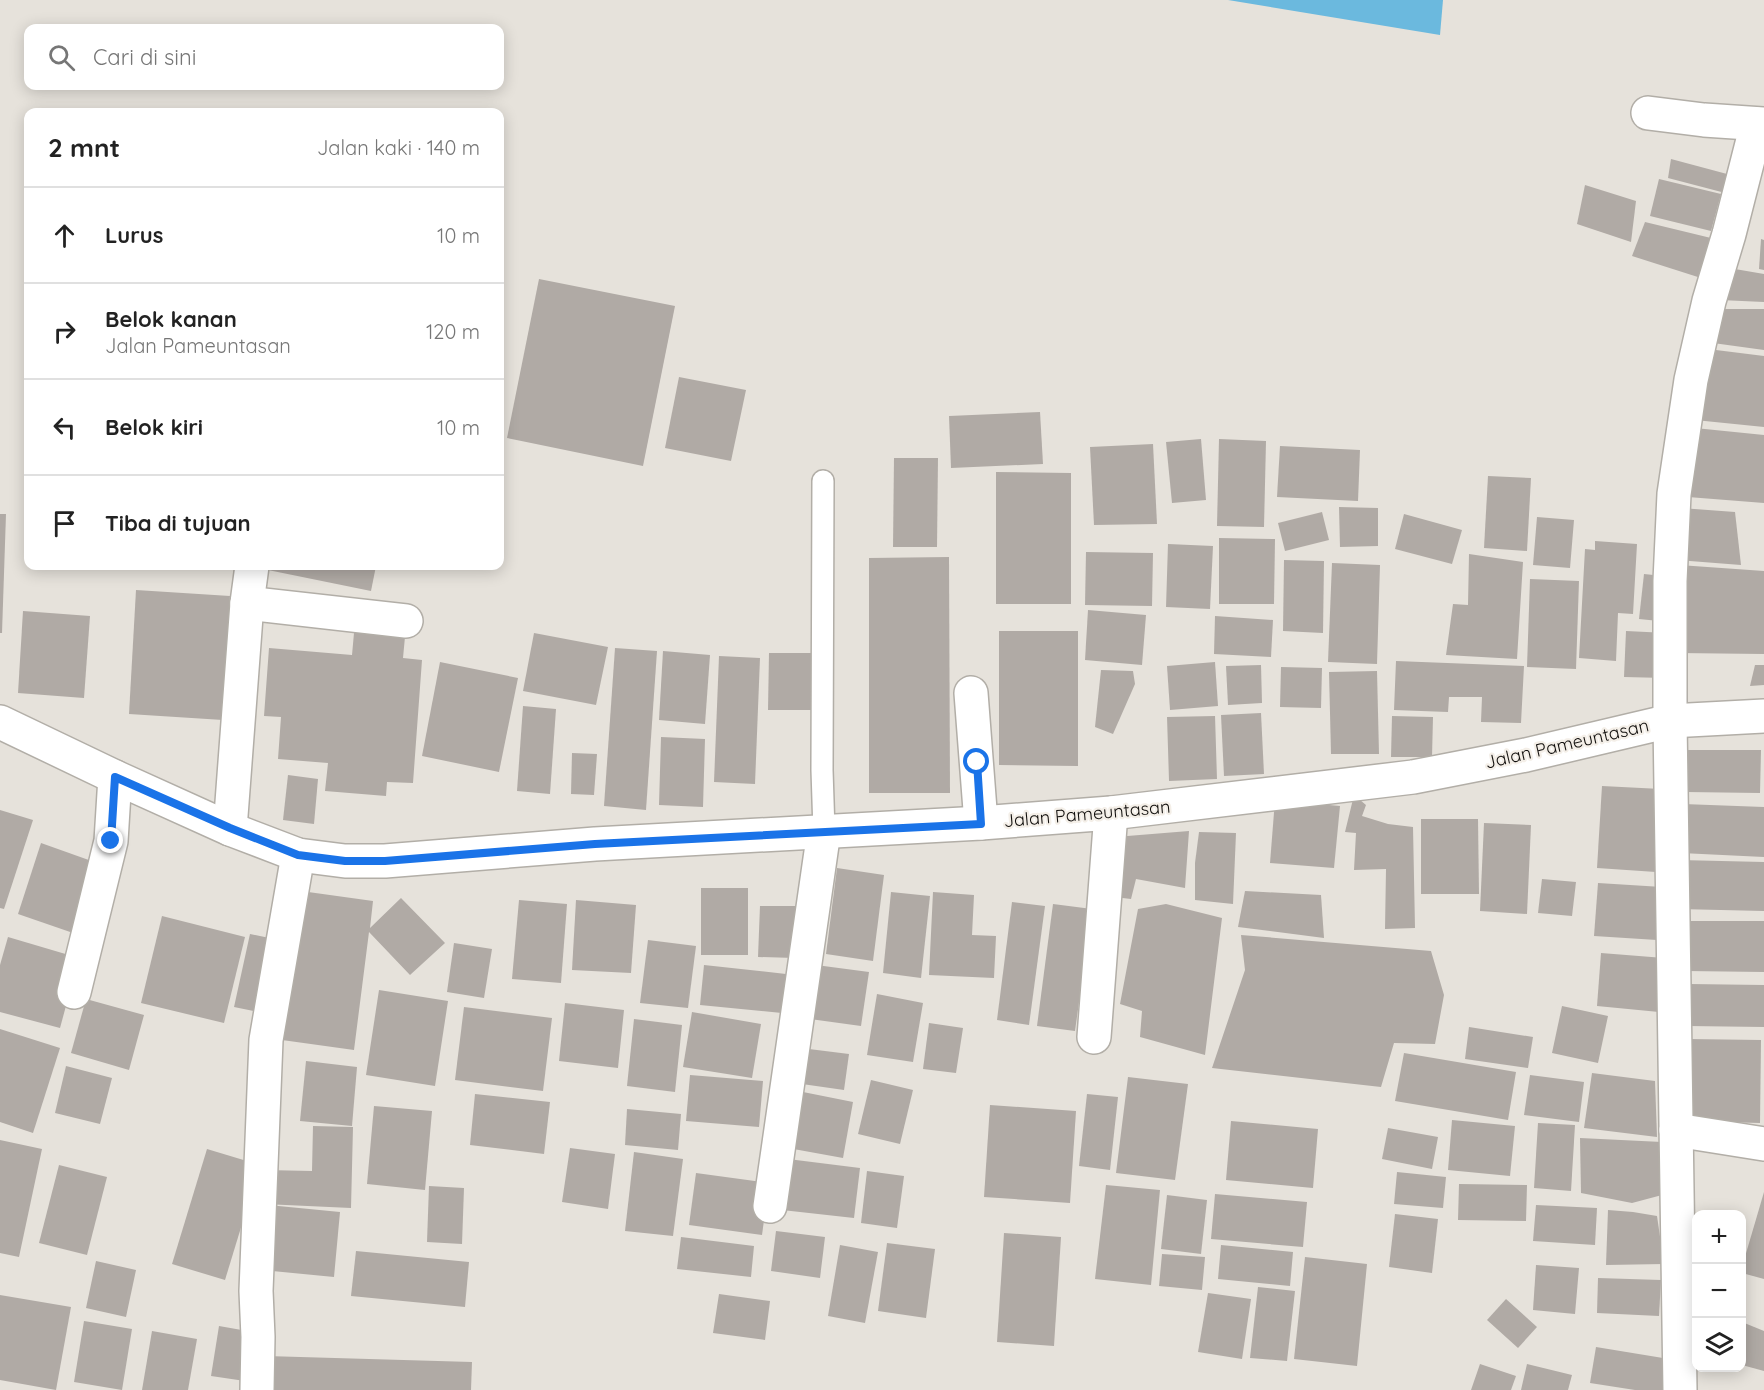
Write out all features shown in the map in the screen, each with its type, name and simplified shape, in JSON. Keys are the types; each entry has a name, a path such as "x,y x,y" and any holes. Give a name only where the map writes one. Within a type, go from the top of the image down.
{"street":[{"path":"1648,113 1760,124 1709,301 1693,369 1676,483 1670,581 1670,721 1680,1390"},
{"path":"230,828 251,570"},
{"path":"247,603 406,621"},
{"path":"971,693 981,824"},
{"name":"Jalan Pameuntasan","path":"0,722 115,777 230,828 298,855 345,861 385,861 595,844 981,824 1112,813 1413,777 1526,755 1670,721 1764,716"},
{"path":"74,992 111,841 115,777"},
{"path":"1094,1037 1112,813"},
{"path":"770,1206 824,831"},
{"path":"257,1390 256,1291 266,1040 298,855"},
{"path":"1676,1130 1764,1144"}],"lane":[{"path":"823,481 824,831"}],"water":[{"path":"1228,0 1443,0 1440,35"}],"building":[{"path":"1671,159 1742,178 1733,195 1668,178"},
{"path":"1659,179 1721,194 1711,231 1650,216"},
{"path":"1585,185 1636,201 1631,242 1577,224"},
{"path":"1645,222 1711,238 1701,278 1632,256"},
{"path":"1761,239 1764,240 1764,270 1759,269"},
{"path":"1729,268 1764,274 1764,302 1720,300"},
{"path":"539,279 675,306 643,466 507,438"},
{"path":"1719,309 1764,309 1764,350 1713,343"},
{"path":"1708,349 1764,356 1764,427 1695,420"},
{"path":"679,377 746,390 731,461 665,448"},
{"path":"1040,412 1043,464 951,468 949,416"},
{"path":"1695,428 1764,435 1764,503 1688,497"},
{"path":"1201,439 1206,500 1172,503 1166,442"},
{"path":"1219,439 1266,441 1264,527 1217,526"},
{"path":"1153,444 1157,524 1094,525 1090,447"},
{"path":"1280,446 1360,450 1358,501 1277,497"},
{"path":"894,458 938,458 937,547 893,547"},
{"path":"996,472 1071,473 1071,604 996,604"},
{"path":"1488,476 1531,478 1527,551 1484,548"},
{"path":"1339,507 1378,508 1378,546 1340,547"},
{"path":"1681,508 1735,512 1741,565 1677,560"},
{"path":"1322,512 1329,540 1285,551 1278,523"},
{"path":"0,514 6,514 2,633 0,633"},
{"path":"1404,514 1462,530 1452,564 1395,549"},
{"path":"1537,517 1574,520 1570,568 1533,565"},
{"path":"1219,538 1275,539 1274,604 1219,604"},
{"path":"1595,541 1637,544 1633,614 1618,613 1616,661 1579,658 1585,549 1595,550"},
{"path":"1168,544 1213,546 1210,609 1166,607"},
{"path":"1086,552 1153,553 1152,606 1085,605"},
{"path":"1469,554 1523,562 1517,659 1446,655 1453,604 1468,605"},
{"path":"949,557 950,793 869,793 869,558"},
{"path":"1284,560 1324,561 1323,633 1283,631"},
{"path":"1332,563 1380,565 1377,664 1328,662"},
{"path":"1679,565 1764,571 1764,654 1677,653"},
{"path":"268,570 375,570 371,591"},
{"path":"1644,574 1663,576 1659,621 1639,619"},
{"path":"1530,579 1579,581 1576,669 1527,667"},
{"path":"136,590 230,596 223,720 129,714"},
{"path":"1088,610 1146,615 1142,665 1085,660"},
{"path":"23,611 90,616 84,698 18,693"},
{"path":"1215,616 1273,620 1271,657 1214,654"},
{"path":"355,622 406,626 403,658 422,660 413,783 387,782 386,796 325,791 328,763 278,759 281,717 264,716 269,648 352,655"},
{"path":"999,631 1078,631 1078,766 999,765"},
{"path":"1626,631 1667,633 1665,678 1624,677"},
{"path":"534,633 608,647 596,705 523,691"},
{"path":"615,648 657,651 646,810 604,806"},
{"path":"663,651 710,655 705,724 659,720"},
{"path":"769,653 811,653 811,710 768,710"},
{"path":"719,656 760,658 755,784 714,782"},
{"path":"1396,661 1524,666 1521,723 1481,722 1482,697 1449,697 1448,712 1394,710"},
{"path":"440,662 518,678 499,772 422,756"},
{"path":"1215,662 1218,706 1170,710 1167,666"},
{"path":"1261,665 1262,703 1228,705 1226,666"},
{"path":"1755,665 1764,665 1764,685 1750,686"},
{"path":"1281,667 1322,668 1321,708 1280,707"},
{"path":"1101,670 1133,671 1135,684 1113,734 1095,727"},
{"path":"1377,671 1379,754 1331,754 1329,672"},
{"path":"523,706 556,709 550,794 517,791"},
{"path":"1261,713 1264,774 1224,776 1221,715"},
{"path":"1215,716 1217,779 1169,781 1167,717"},
{"path":"1392,716 1433,717 1432,757 1391,757"},
{"path":"661,737 705,739 703,807 659,805"},
{"path":"1686,750 1761,750 1760,793 1686,792"},
{"path":"572,753 597,754 594,795 571,794"},
{"path":"288,775 318,779 314,824 283,820"},
{"path":"1602,786 1661,789 1656,872 1597,868"},
{"path":"1354,795 1366,805 1362,816 1388,824 1413,827 1415,928 1385,929 1386,869 1354,870 1356,833 1345,832"},
{"path":"1275,800 1340,806 1334,868 1270,863"},
{"path":"1683,804 1764,807 1764,857 1681,853"},
{"path":"0,810 33,820 4,909 0,908"},
{"path":"1421,819 1478,819 1479,894 1421,894"},
{"path":"1484,823 1531,825 1527,914 1480,911"},
{"path":"1189,831 1185,888 1136,879 1131,899 1114,897 1115,837"},
{"path":"1199,832 1236,833 1233,904 1195,900 1195,863"},
{"path":"41,843 100,864 76,934 18,914"},
{"path":"1679,860 1764,862 1764,911 1678,909"},
{"path":"837,868 884,875 873,961 826,954"},
{"path":"1542,879 1576,882 1572,916 1538,913"},
{"path":"1598,883 1662,887 1657,940 1594,936"},
{"path":"701,888 748,888 748,955 701,955"},
{"path":"301,891 373,901 370,928 401,898 445,943 410,975 369,932 354,1050 282,1040"},
{"path":"1245,891 1321,895 1324,938 1238,927"},
{"path":"891,892 930,896 921,978 883,973"},
{"path":"933,892 974,895 972,935 996,936 994,978 929,975"},
{"path":"519,900 567,904 561,983 512,979"},
{"path":"576,900 636,905 631,973 572,970"},
{"path":"1012,902 1045,906 1029,1025 997,1020"},
{"path":"1053,904 1092,909 1075,1031 1037,1026"},
{"path":"1166,904 1222,918 1205,1055 1140,1037 1142,1011 1120,1004 1138,909"},
{"path":"760,906 796,906 795,958 758,957"},
{"path":"162,916 245,937 224,1023 141,1003"},
{"path":"1686,921 1764,921 1764,972 1686,971"},
{"path":"250,934 279,940 263,1013 234,1007"},
{"path":"1241,935 1431,951 1444,995 1435,1044 1394,1043 1381,1087 1212,1068 1245,970"},
{"path":"8,937 79,958 60,1028 0,1012 0,965"},
{"path":"648,940 696,946 688,1008 640,1003"},
{"path":"454,943 492,949 484,998 447,992"},
{"path":"1601,953 1664,958 1659,1012 1597,1006"},
{"path":"704,965 786,974 782,1013 700,1005"},
{"path":"816,965 869,972 861,1026 810,1019"},
{"path":"1689,984 1764,985 1764,1027 1688,1026"},
{"path":"379,990 448,1001 435,1086 366,1075"},
{"path":"877,994 923,1003 913,1062 867,1055"},
{"path":"86,999 144,1015 129,1070 71,1053"},
{"path":"565,1003 624,1010 618,1068 559,1061"},
{"path":"1562,1006 1608,1016 1598,1063 1552,1053"},
{"path":"464,1007 552,1018 543,1091 455,1080"},
{"path":"692,1012 761,1024 752,1078 683,1067"},
{"path":"634,1019 682,1025 675,1092 627,1086"},
{"path":"929,1023 963,1028 956,1073 923,1069"},
{"path":"1469,1027 1533,1037 1528,1068 1465,1059"},
{"path":"0,1029 60,1048 33,1133 0,1122"},
{"path":"1688,1039 1761,1040 1760,1123 1686,1121"},
{"path":"801,1048 849,1054 844,1090 795,1083"},
{"path":"1404,1053 1516,1072 1508,1120 1395,1101"},
{"path":"306,1061 357,1067 352,1126 300,1121"},
{"path":"66,1066 112,1078 100,1124 55,1113"},
{"path":"1592,1073 1655,1081 1657,1137 1584,1128"},
{"path":"690,1075 763,1081 759,1127 686,1121"},
{"path":"1530,1075 1584,1082 1579,1122 1524,1115"},
{"path":"1128,1077 1188,1084 1175,1180 1116,1173"},
{"path":"871,1080 913,1090 900,1144 858,1134"},
{"path":"798,1091 853,1102 843,1158 788,1148"},
{"path":"475,1094 550,1102 544,1154 470,1145"},
{"path":"1087,1094 1118,1097 1110,1170 1079,1166"},
{"path":"990,1105 1076,1111 1070,1203 984,1197"},
{"path":"374,1106 432,1111 425,1190 367,1184"},
{"path":"627,1109 681,1114 678,1150 625,1145"},
{"path":"1452,1120 1515,1126 1510,1176 1448,1170"},
{"path":"1231,1121 1318,1129 1313,1188 1226,1180"},
{"path":"1538,1123 1575,1125 1571,1191 1534,1188"},
{"path":"313,1126 353,1127 351,1208 264,1204 265,1170 312,1171"},
{"path":"1388,1128 1438,1137 1432,1169 1382,1159"},
{"path":"1580,1138 1662,1142 1662,1195 1632,1203 1581,1193"},
{"path":"0,1140 42,1149 19,1257 0,1253"},
{"path":"570,1148 615,1154 608,1209 562,1202"},
{"path":"207,1149 260,1165 225,1280 172,1264"},
{"path":"634,1152 683,1159 673,1236 625,1231"},
{"path":"788,1159 860,1168 854,1218 782,1210"},
{"path":"59,1165 107,1177 87,1255 39,1243"},
{"path":"867,1171 904,1176 897,1228 861,1223"},
{"path":"1397,1172 1446,1177 1443,1208 1394,1204"},
{"path":"696,1173 769,1183 762,1235 689,1225"},
{"path":"1459,1184 1527,1185 1526,1221 1458,1220"},
{"path":"1106,1185 1160,1190 1151,1285 1095,1279"},
{"path":"429,1186 464,1188 462,1244 427,1242"},
{"path":"1764,1192 1764,1279 1746,1274 1746,1253"},
{"path":"1215,1194 1307,1202 1303,1247 1211,1239"},
{"path":"1167,1195 1207,1200 1201,1254 1161,1249"},
{"path":"268,1205 340,1212 334,1277 262,1270"},
{"path":"1536,1205 1597,1208 1595,1245 1533,1241"},
{"path":"1608,1210 1657,1216 1664,1264 1606,1265"},
{"path":"1395,1214 1438,1219 1432,1273 1389,1267"},
{"path":"776,1231 825,1237 820,1278 771,1271"},
{"path":"1004,1233 1061,1237 1054,1346 997,1342"},
{"path":"681,1237 754,1246 751,1277 677,1269"},
{"path":"887,1243 935,1249 926,1318 878,1311"},
{"path":"840,1245 878,1252 865,1323 828,1316"},
{"path":"1221,1245 1293,1252 1290,1286 1218,1279"},
{"path":"356,1251 469,1262 465,1307 351,1296"},
{"path":"1162,1254 1205,1257 1202,1290 1159,1286"},
{"path":"1305,1257 1367,1264 1357,1366 1294,1359"},
{"path":"96,1261 136,1270 126,1317 86,1308"},
{"path":"1536,1265 1579,1268 1575,1314 1533,1310"},
{"path":"1598,1278 1661,1280 1659,1316 1597,1313"},
{"path":"1258,1287 1295,1291 1287,1361 1250,1358"},
{"path":"1208,1293 1251,1299 1242,1359 1198,1352"},
{"path":"719,1294 770,1301 765,1340 713,1333"},
{"path":"0,1295 71,1307 56,1390 0,1380"},
{"path":"1506,1299 1537,1327 1518,1348 1487,1320"},
{"path":"84,1321 132,1329 122,1390 74,1382"},
{"path":"1746,1324 1764,1331 1764,1371 1746,1366"},
{"path":"219,1326 253,1332 245,1381 211,1376"},
{"path":"152,1331 197,1339 188,1390 142,1390"},
{"path":"1596,1347 1669,1359 1664,1390 1635,1390 1590,1383"},
{"path":"266,1356 472,1362 471,1390 265,1390"},
{"path":"1480,1364 1516,1376 1511,1390 1471,1390"},
{"path":"1527,1364 1572,1375 1568,1390 1521,1390"}],"route":[{"path":"111,841 115,777 230,828 298,855 345,861 385,861 595,844 981,824 977,762"}]}
